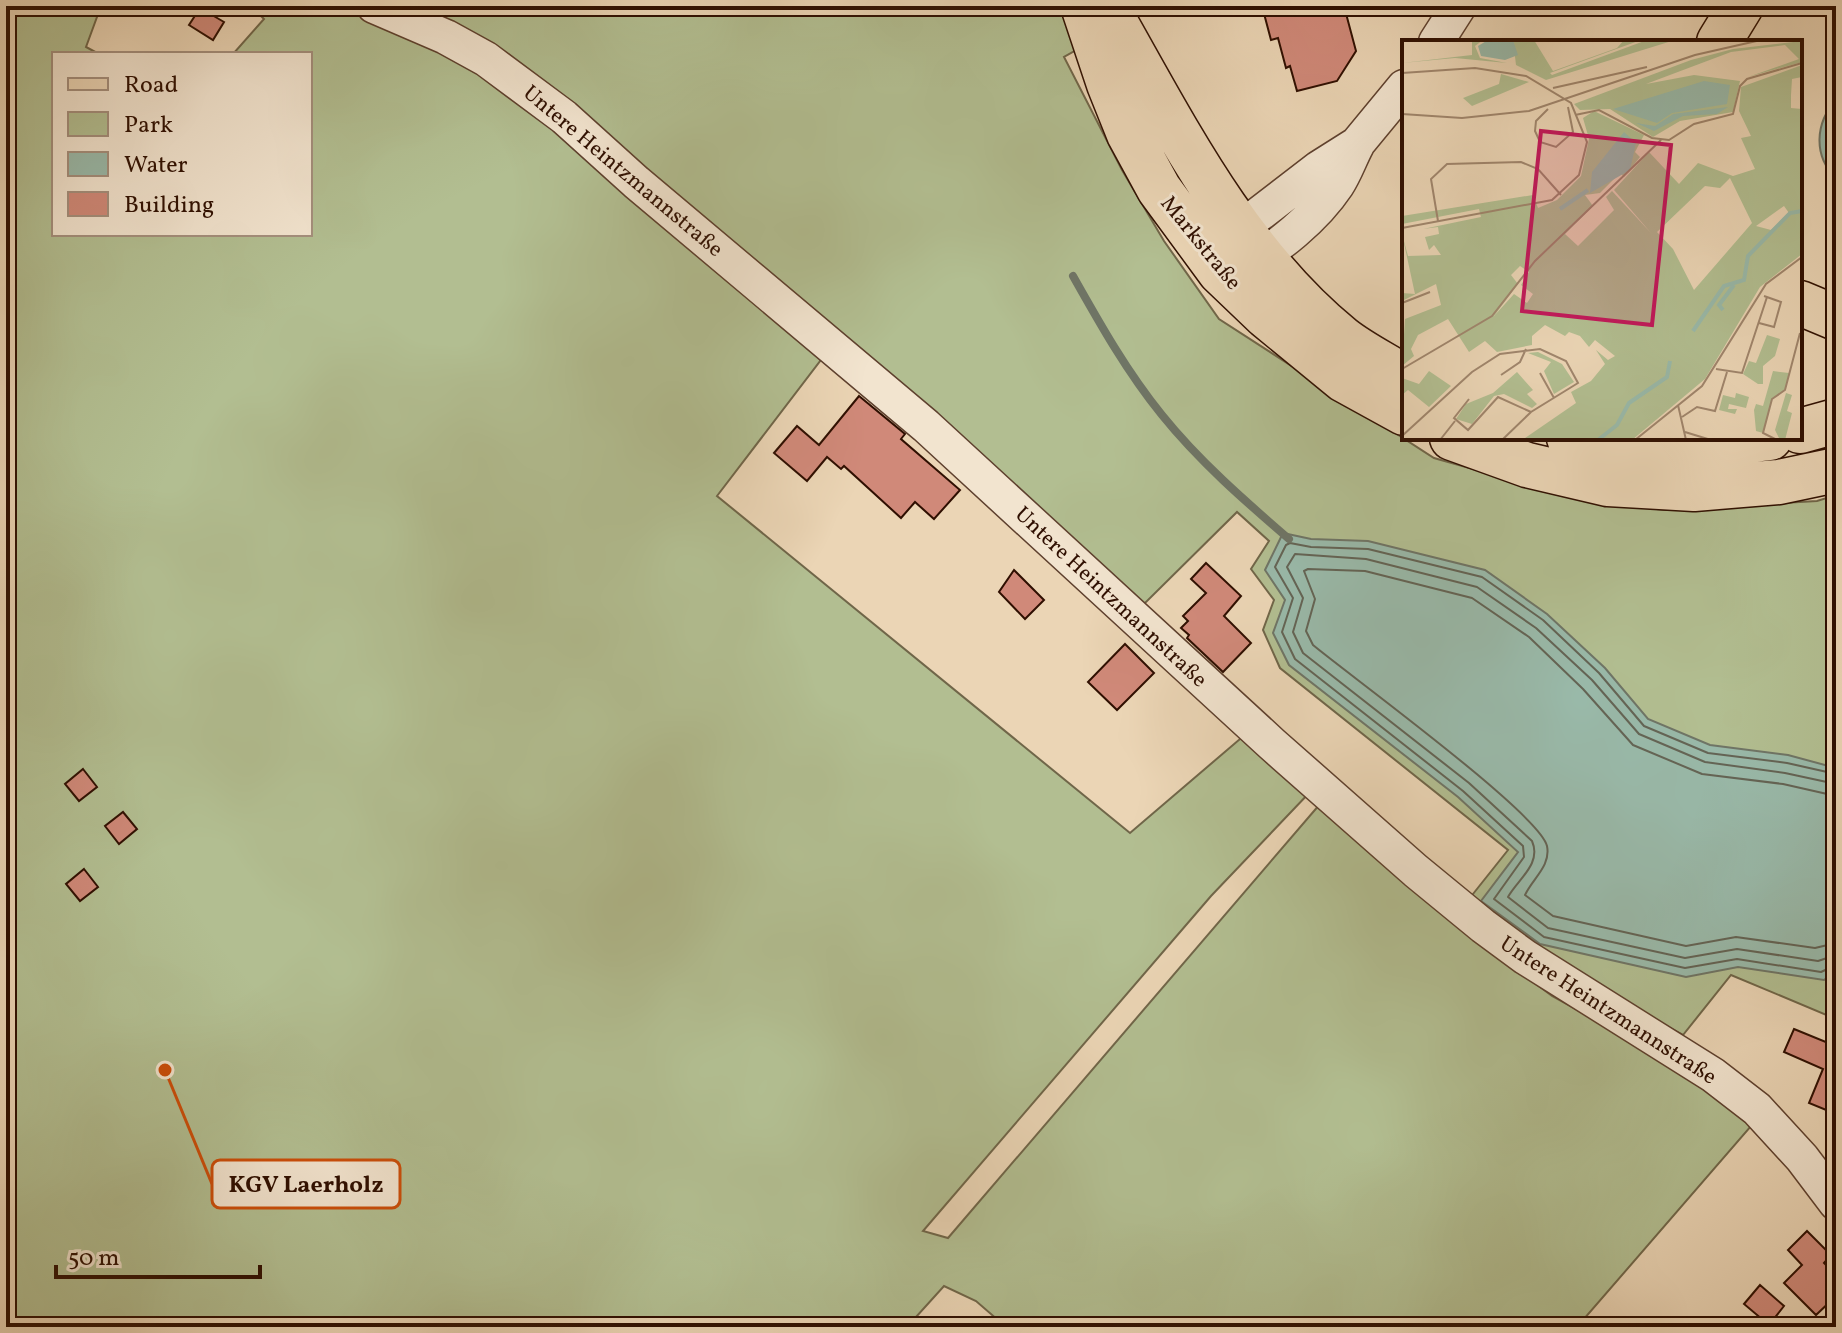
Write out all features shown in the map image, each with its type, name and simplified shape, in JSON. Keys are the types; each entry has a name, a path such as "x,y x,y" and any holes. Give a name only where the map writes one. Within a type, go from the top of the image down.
{"main road":[{"name":"Markstraße","path":"1083,6 1129,134 1159,189 1220,272 1266,316 1344,380 1402,412"},
{"name":"Markstraße","path":"1109,6 1191,153 1252,243 1292,292 1343,339 1402,376"},
{"path":"1720,40 1741,6"},
{"path":"1802,304 1836,318"},
{"path":"1802,430 1836,421"},
{"path":"1458,440 1527,465 1608,484 1694,489 1779,482 1836,470"},
{"path":"1581,440 1635,449 1689,448 1754,440"}],"street":[{"name":"Untere Heintzmannstraße","path":"374,6 446,37 486,59 564,117 636,182 917,418 1272,744 1416,871 1525,957 1713,1075 1757,1109 1802,1158 1836,1203"},
{"path":"1437,40 1459,6"},
{"path":"1220,272 1252,243 1307,219 1337,185 1357,144 1402,89"}],"green space":[{"path":"6,6 101,6 86,47 95,52 52,52 52,236 312,236 312,52 235,52 264,19 251,6 353,6 406,32 419,6 1155,6 1064,57 1122,170 1164,241 1219,319 1434,458 1586,501 1665,510 1817,501 1836,495 1836,1019 1731,975 1683,1035 1537,956 1469,899 1508,850 1280,668 1263,630 1274,600 1251,569 1269,541 1237,512 1140,608 824,356 717,496 1130,833 1247,733 1311,791 1211,896 923,1231 948,1238 1320,804 1471,935 1552,996 1674,1063 1752,1125 1577,1327 1006,1327 976,1301 944,1286 907,1327 6,1327"}],"water":[{"path":"1836,100 1836,178 1823,160 1820,139 1824,119"},
{"path":"1283,533 1311,539 1368,541 1485,570 1547,614 1605,668 1648,719 1710,745 1788,755 1836,768 1836,971 1824,980 1738,967 1686,977 1540,944 1481,901 1518,852 1458,797 1289,665 1273,633 1285,600 1265,570"}],"building":[{"path":"1262,6 1344,6 1356,51 1337,81 1297,91 1290,66 1286,68 1278,38 1271,40"},
{"path":"200,8 224,22 213,40 189,25"},
{"path":"859,396 905,434 901,439 960,490 934,519 915,502 901,518 844,466 841,469 827,457 807,481 774,453 797,426 819,445"},
{"path":"1206,563 1241,596 1224,616 1251,643 1223,672 1187,638 1189,635 1181,628 1188,621 1183,616 1206,593 1191,579"},
{"path":"1014,570 1044,600 1025,619 999,592"},
{"path":"1125,644 1154,673 1117,710 1088,682"},
{"path":"83,769 97,787 79,801 65,784"},
{"path":"123,812 137,829 119,844 105,826"},
{"path":"84,869 98,887 80,901 66,884"},
{"path":"1794,1029 1833,1045 1836,1039 1836,1114 1809,1103 1823,1069 1784,1052"},
{"path":"1807,1231 1831,1255 1824,1263 1836,1275 1836,1296 1816,1315 1784,1283 1802,1265 1788,1250"},
{"path":"1760,1285 1784,1306 1769,1325 1744,1304"}],"waterway":[{"path":"1073,276 1126,365 1162,415 1207,464 1289,539"}],"place":[{"name":"KGV Laerholz","path":"165,1070"}]}
